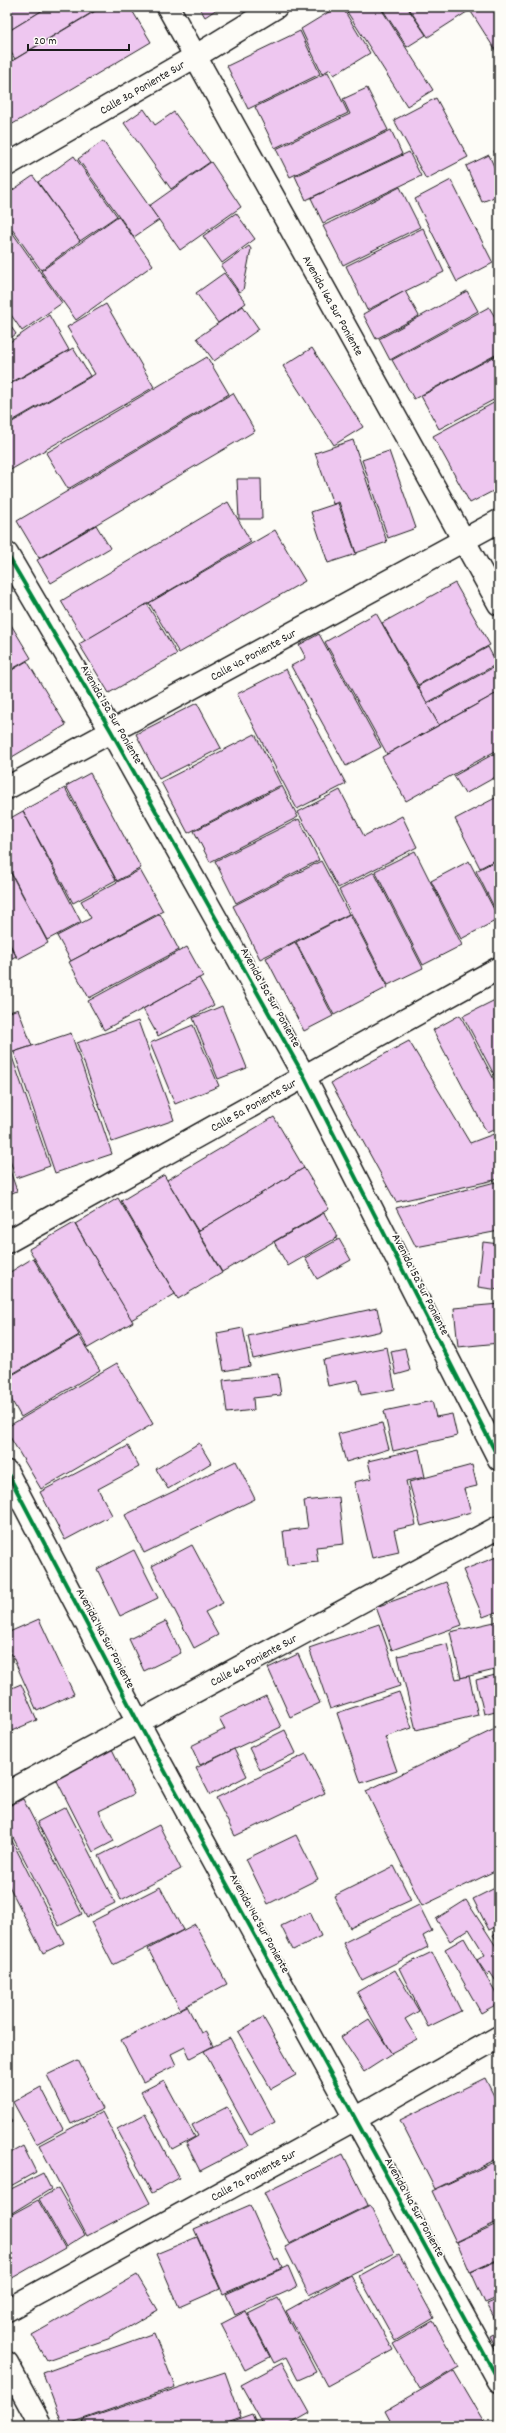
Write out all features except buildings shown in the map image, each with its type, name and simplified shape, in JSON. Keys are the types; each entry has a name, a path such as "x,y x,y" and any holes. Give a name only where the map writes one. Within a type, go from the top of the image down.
{"street":[{"name":"Avenida 16a Sur Poniente","path":"168,7 465,539 499,604"},
{"name":"Calle 3a Poniente Sur","path":"7,165 196,56 276,7"},
{"name":"Calle 4a Poniente Sur","path":"7,788 499,521"},
{"name":"Avenida 15a Sur Poniente","path":"7,554 111,731 304,1076 499,1459"},
{"name":"Calle 5a Poniente Sur","path":"7,1242 499,968"},
{"name":"Avenida 14a Sur Poniente","path":"7,1472 138,1722 499,2381"},
{"name":"Calle 6a Poniente Sur","path":"7,1793 499,1527"},
{"name":"Calle 7a Poniente Sur","path":"7,2310 355,2119 499,2037"},
{"path":"7,2364 41,2426"}],"cycle path":[{"path":"7,554 111,731 304,1076 499,1459"},
{"path":"7,1472 138,1722 499,2381"}]}
